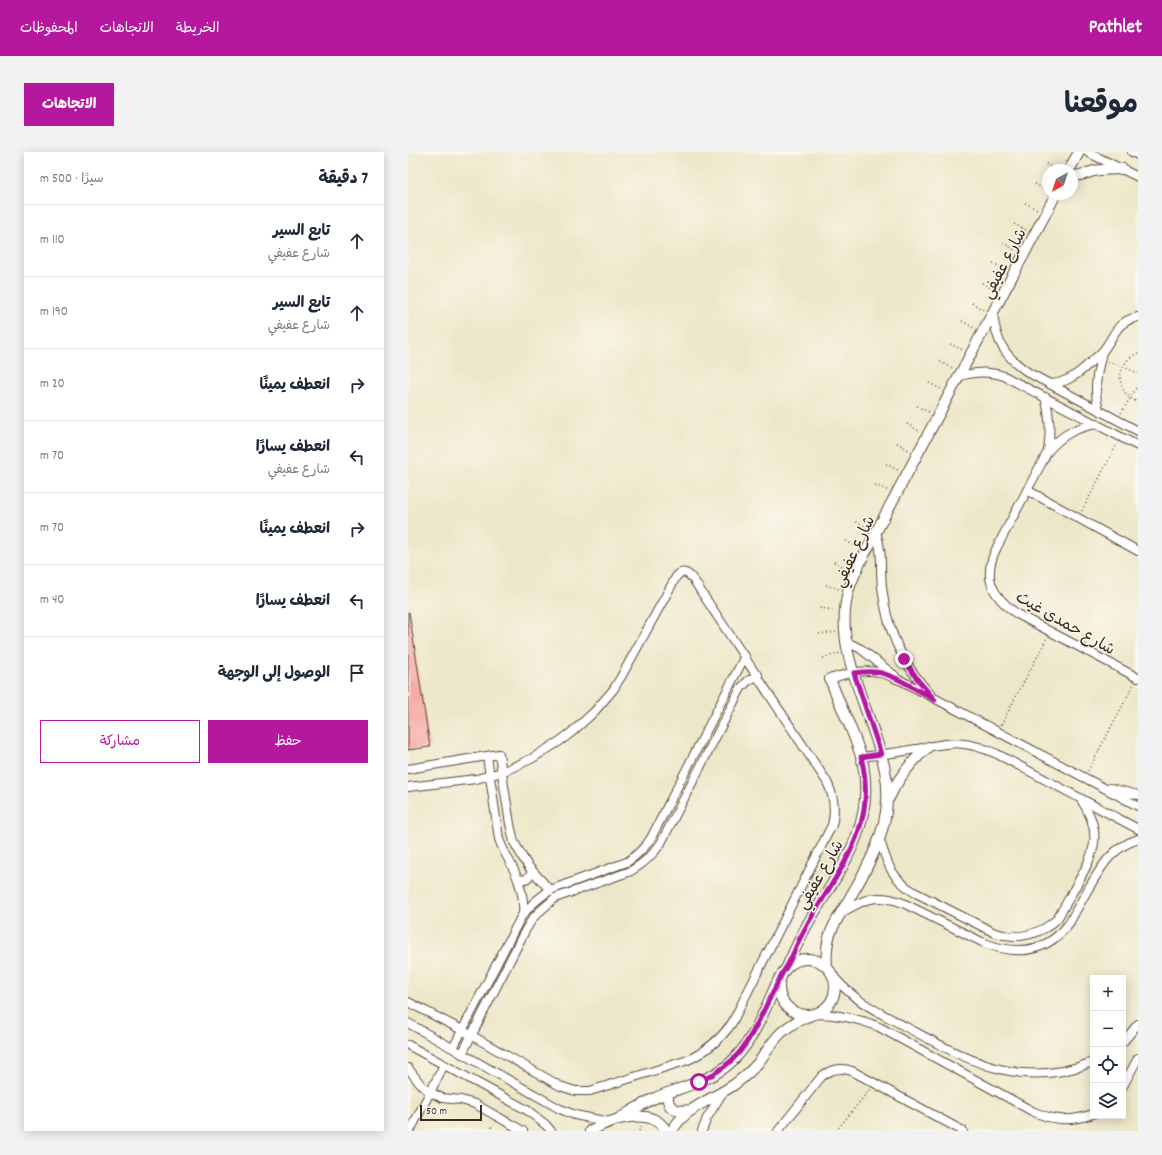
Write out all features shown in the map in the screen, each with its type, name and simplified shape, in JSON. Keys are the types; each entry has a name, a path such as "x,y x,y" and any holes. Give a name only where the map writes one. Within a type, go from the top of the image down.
{"street":[{"path":"1072,164 1079,152"},
{"path":"1087,152 1138,177"},
{"path":"1132,152 1138,155"},
{"path":"1078,176 1095,171 1123,169"},
{"name":"شارع عفيفي","path":"828,966 826,955 827,944 832,928 862,877 880,837 887,802 886,778 881,754 854,673 846,641 845,611 848,592 856,572 876,532 1053,200"},
{"path":"993,313 994,328 999,342 1006,354 1016,365 1028,373 1138,430"},
{"path":"1049,384 1063,382 1081,371 1101,355 1118,327 1132,318 1138,317"},
{"path":"1099,410 1096,387 1101,355"},
{"path":"960,374 982,372 1004,376 1138,446"},
{"name":"شارع حمدى غيث","path":"1045,397 1050,424 1048,451"},
{"path":"1120,421 1138,424"},
{"name":"شارع حمدى غيث","path":"1096,424 1082,427 1070,432 1058,440 1048,451 992,557 989,571 992,588 999,599 1017,614 1138,678"},
{"path":"1027,490 1138,551"},
{"path":"876,532 881,554 882,585 886,610 893,635 904,659 914,675 935,700"},
{"path":"408,787 476,779 502,772 532,759 572,732 594,712 613,690 676,577 681,573 687,573 692,577 758,675 827,782 833,796 834,810 832,825 732,1023 712,1046 688,1060 590,1091 582,1092 567,1089 462,1030 408,1002"},
{"path":"846,641 861,649 902,681"},
{"path":"453,1048 524,914 532,903 550,890 627,862 642,850 651,838 745,656"},
{"path":"737,673 748,681"},
{"path":"830,679 854,673 883,673 902,681 935,700 1138,806"},
{"path":"462,1054 525,931 539,912 555,898 631,871 647,860 660,843 739,692 748,681 758,675"},
{"name":"شارع عفيفي","path":"787,967 800,937 851,852 859,831 864,809 865,787 861,757 830,679"},
{"path":"861,757 955,742 983,747 1138,829"},
{"path":"887,802 900,778 908,767 928,746"},
{"path":"408,769 499,754 512,833 520,854 532,871 550,890"},
{"path":"487,756 499,839 506,858 518,880 524,914"},
{"path":"1096,784 1138,795"},
{"path":"880,837 885,858 896,878 904,886 995,933 1005,936 1025,936 1043,930 1057,919 1087,867 1092,855 1094,831 1092,819 1080,798"},
{"path":"651,838 660,843"},
{"path":"840,914 867,900 879,898 892,899 993,946 1015,951 1036,948 1056,938 1063,931 1070,922 1104,862 1121,847 1138,839"},
{"path":"518,880 527,878 532,871"},
{"path":"590,1131 614,1121 642,1104 714,1075 736,1058 751,1037 780,977 787,967 798,960 810,958 828,966 836,984 836,991 830,1004 820,1012 790,1025 774,1041 758,1063 736,1084 692,1110 672,1131"},
{"path":"780,977 780,996 787,1007 798,1014 834,1015 854,1018 879,1027 1044,1116 1056,1120 1069,1120 1090,1115"},
{"path":"834,977 850,994 870,1008 941,1046 983,1065 1009,1072 1041,1074 1060,1072 1090,1063"},
{"path":"408,1023 560,1109 575,1115 614,1121 629,1118 651,1118 662,1124 666,1131"},
{"path":"1126,1039 1138,1024"},
{"path":"408,1045 527,1110 546,1124 551,1131"},
{"path":"1125,1083 1138,1058"},
{"path":"410,1131 444,1065"},
{"path":"408,1068 421,1086 430,1092 442,1098 461,1100 475,1104 523,1131"},
{"path":"778,1131 822,1076 827,1072 840,1068 846,1069 875,1083 963,1131"},
{"path":"702,1131 707,1118 723,1092"},
{"path":"668,1093 667,1099 669,1105 673,1109 678,1111 692,1110"}],"path":[{"path":"1035,184 1042,188"},
{"path":"1025,203 1046,214"},
{"path":"1014,224 1035,234"},
{"path":"1003,243 1024,254"},
{"path":"993,263 1014,274"},
{"path":"982,283 1003,295"},
{"path":"972,303 993,313"},
{"path":"962,321 983,332"},
{"path":"950,344 971,354"},
{"path":"1138,353 1129,358 1123,367 1120,376 1123,390 1130,398 1138,402"},
{"path":"1101,355 1138,373"},
{"path":"940,362 960,374"},
{"path":"929,383 950,394"},
{"path":"1120,421 1130,398 1138,385"},
{"path":"917,406 938,416"},
{"path":"907,424 928,436"},
{"path":"1078,518 1120,437"},
{"path":"897,444 918,454"},
{"path":"886,464 907,475"},
{"path":"875,485 896,494"},
{"path":"856,522 876,532"},
{"path":"846,541 866,552"},
{"path":"834,562 856,572"},
{"path":"826,585 848,592"},
{"path":"820,608 845,611"},
{"path":"997,732 1050,632"},
{"path":"819,634 846,641"},
{"path":"823,658 846,641"},
{"path":"1084,778 1138,678"},
{"path":"836,1131 875,1083"},
{"path":"641,1127 647,1127"}],"building":[{"path":"408,612 430,747 408,750"}],"route":[{"path":"699,1082 714,1075 726,1066 736,1058 744,1048 787,967 800,937 851,852 859,831 864,809 865,787 861,757 881,754 854,673 883,673 902,681 935,700 918,680 904,659"}]}
